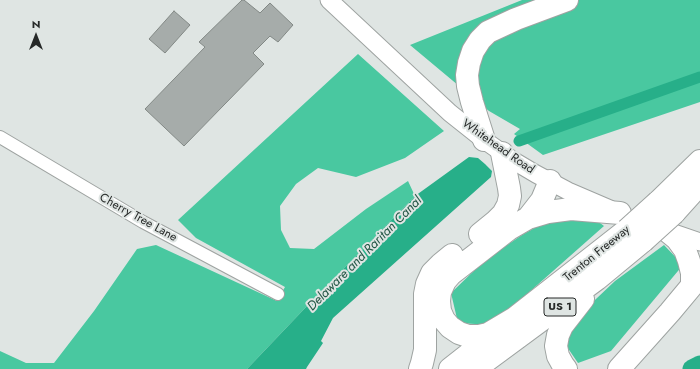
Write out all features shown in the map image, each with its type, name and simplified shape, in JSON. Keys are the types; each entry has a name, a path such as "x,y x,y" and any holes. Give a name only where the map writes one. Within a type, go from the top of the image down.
{"highway":[{"path":"420,369 425,350 425,294 429,278 441,264 496,222 506,210 510,196 500,154 472,102 467,75 473,51 480,40 488,32 516,19 567,0"},
{"name":"Trenton Freeway","path":"666,215 700,161"},
{"path":"528,218 542,200 550,181"},
{"name":"Trenton Freeway","path":"450,369 630,228 666,215 700,184"},
{"path":"520,315 488,334 468,336 459,333 450,327 444,320 440,311 440,292 445,281 452,274 509,229 528,218 548,212 571,209 630,228"},
{"path":"666,215 689,260 697,286"},
{"name":"Trenton Freeway","path":"475,369 597,279 630,228"},
{"path":"566,369 562,365 558,356 556,346 558,335 562,326 597,279"},
{"path":"619,369 670,312 697,286"},
{"path":"635,369 697,286"}],"main road":[{"name":"Whitehead Road","path":"329,0 450,113 500,154 568,190 630,228 666,215 700,242"}],"street":[{"name":"Cherry Tree Lane","path":"0,137 143,222 278,294"}],"shaded area":[{"path":"522,0 700,0 700,102 543,155 514,134 520,129 489,111 410,45"},
{"path":"358,54 444,131 405,158 356,177 318,168 296,184 280,206 281,230 290,248 314,249 366,209 408,181 415,196 247,369 0,369 0,351 26,363 54,363 94,311 137,249 156,245 277,301 285,287 196,238 178,220"},
{"path":"596,220 604,226 492,325 458,323 451,293 485,260 522,235 545,222"},
{"path":"664,245 683,265 611,351 578,363 565,344 578,316 615,281"}],"water":[{"path":"469,157 478,158 485,164 492,171 491,177 333,318 321,341 323,343 306,369 247,369 415,196"}],"building":[{"path":"242,0 260,13 270,3 293,25 278,42 270,36 253,53 264,64 184,146 145,109 205,47 199,42"},
{"path":"174,11 190,25 165,53 149,39"}],"waterway":[{"name":"Delaware and Raritan Canal","path":"519,141 700,77"},
{"path":"692,369 700,365"}]}
